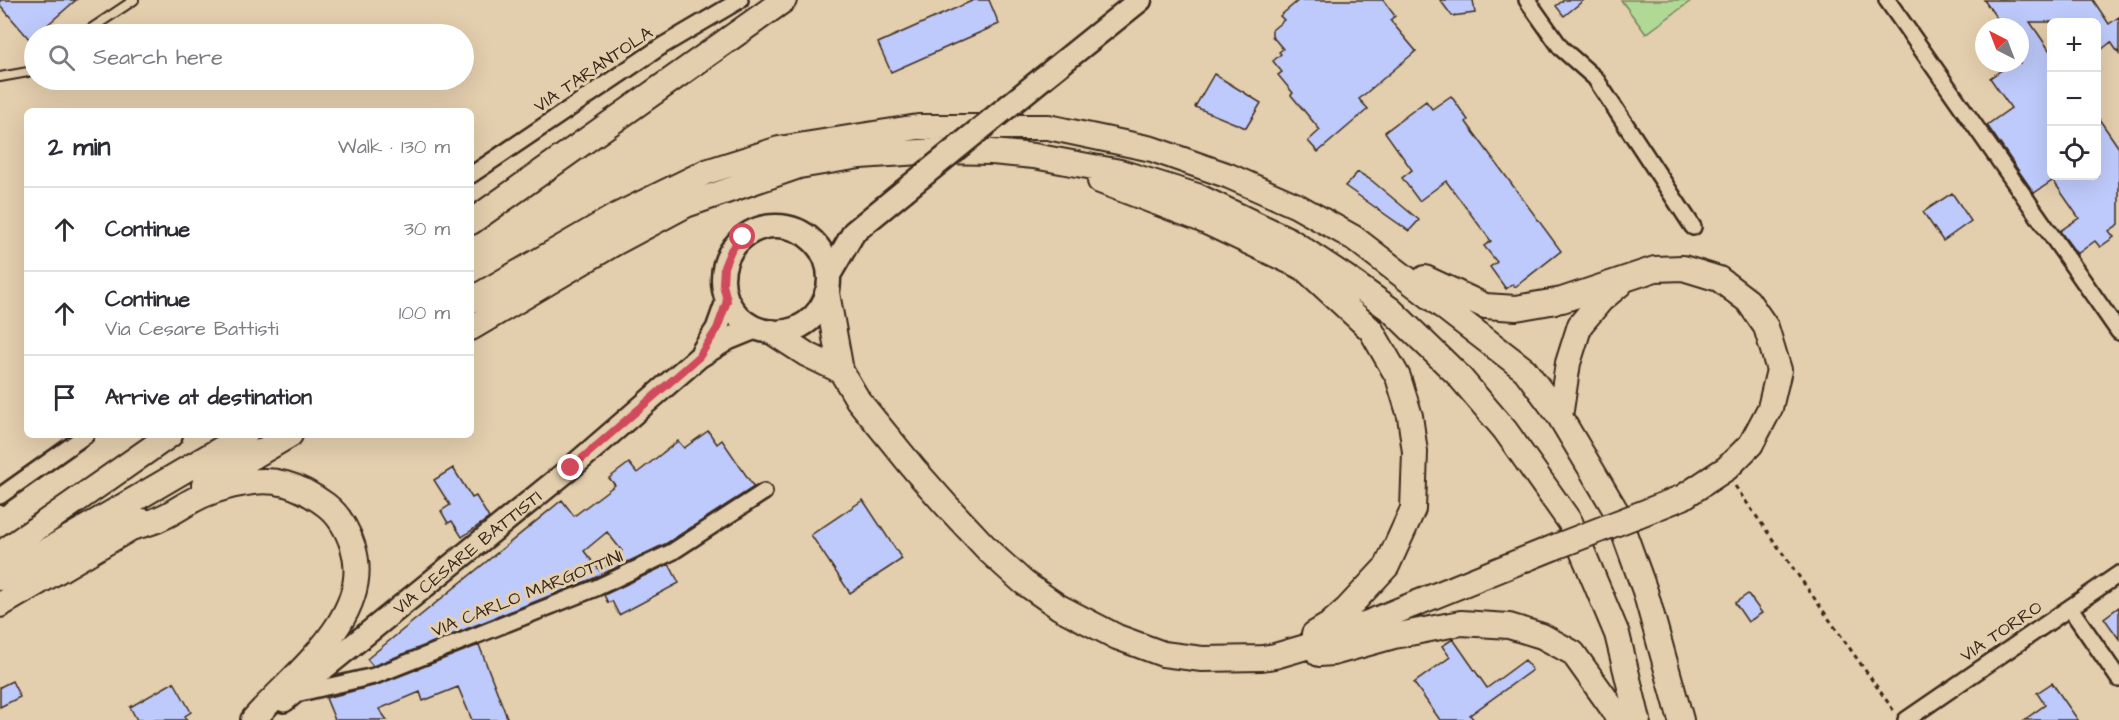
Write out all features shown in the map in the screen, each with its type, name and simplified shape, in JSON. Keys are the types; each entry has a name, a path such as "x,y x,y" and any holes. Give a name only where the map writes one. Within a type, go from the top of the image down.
{"highway":[{"path":"474,220 784,0"},
{"path":"474,298 616,216 706,172 779,149 918,127 1048,127 1152,149 1229,176 1297,206 1354,237 1526,370 1560,417 1616,511 1645,591 1681,720"},
{"path":"474,326 614,244 686,205 799,166 860,156 935,151 992,152 1034,156 1120,172 1197,196 1289,240 1391,310 1465,383 1505,430 1570,522 1617,634 1638,720"},
{"path":"1034,156 1200,219 1304,268 1371,330 1398,377 1410,416 1415,452 1413,509 1387,566 1347,609 1329,625 1275,656"},
{"path":"1275,656 1316,644 1683,497 1727,468 1751,444 1770,408 1779,370 1766,327 1748,301 1719,279 1683,268 1655,268 1562,300 1516,308 1485,306 1438,286 1406,267 1380,256"},
{"path":"1560,417 1568,363 1580,325 1601,300 1628,277"},
{"path":"828,284 841,371 858,400 915,470 990,552 1023,582 1059,607 1117,638 1163,654 1202,659 1333,653 1394,636 1461,623 1509,626 1542,636 1573,653 1613,709 1618,720"},
{"path":"763,330 841,371"},
{"path":"0,554 166,438"},
{"path":"0,578 239,438"},
{"path":"0,605 285,438"},
{"path":"131,528 161,519 206,494 242,483 280,481 310,493 331,509 348,532 357,560 354,590 339,625 315,657 253,720"}],"main road":[{"path":"828,284 823,254 808,237 793,229 776,226 758,229 743,237 731,250 724,267 723,284 727,301 738,317 763,330 790,331 807,323 820,309 828,284 855,232 1140,0"},
{"path":"808,237 855,232"},
{"name":"VIA CESARE BATTISTI","path":"699,357 717,329 727,301"},
{"name":"VIA CESARE BATTISTI","path":"260,720 571,468 699,357 728,339 763,330"}],"street":[{"name":"VIA TARANTOLA","path":"474,173 662,46 740,0"},
{"path":"1527,0 1561,48 1595,78 1693,228"},
{"path":"1887,0 2119,332"},
{"path":"0,496 82,438"},
{"name":"VIA CARLO MARGOTTINI","path":"290,696 374,676 596,588 672,552 764,492"},
{"name":"VIA TORRO","path":"1906,720 2119,574"},
{"path":"2070,608 2119,679"}],"lane":[{"path":"98,24 134,0"},
{"path":"0,77 24,73"}],"path":[{"path":"1732,482 1900,720"}],"green space":[{"path":"1621,0 1692,0 1646,34"}],"building":[{"path":"0,0 76,0 48,24 24,24 24,33 0,5"},
{"path":"974,0 989,0 999,24 891,72 878,43"},
{"path":"1299,0 1383,0 1395,16 1390,20 1416,51 1359,99 1368,109 1318,152 1308,141 1320,130 1291,95 1293,93 1278,75 1282,72 1273,61 1283,49 1272,36 1272,30 1284,20 1280,16"},
{"path":"1440,0 1473,0 1475,13 1452,16"},
{"path":"1564,0 1584,0 1564,16 1556,6"},
{"path":"1984,0 2093,0 2109,24 2119,17 2119,54 2111,42 2101,50 2101,18 2047,18 2047,22 2030,22 2047,47 2047,180 2052,180 2034,193 1987,125 2011,108 1990,78 1999,72 2029,72 2029,18 1997,18"},
{"path":"1214,74 1261,103 1246,128 1195,107"},
{"path":"1451,96 1468,120 1466,122 1561,251 1515,287 1513,284 1506,289 1490,267 1497,262 1484,246 1491,241 1446,181 1419,201 1402,178 1412,170 1385,132 1426,101 1432,109"},
{"path":"2101,122 2119,148 2119,224 2109,231 2114,237 2100,247 2095,241 2077,254 2060,231 2079,218 2053,180 2101,180"},
{"path":"1358,172 1419,220 1409,231 1345,186"},
{"path":"1952,193 1971,221 1943,241 1923,212"},
{"path":"708,431 717,444 722,440 754,487 667,543 592,579 373,666 367,659 562,500 574,516 615,485 609,478 629,463 637,473 678,441 684,448","holes":["607,532 622,551 600,571 584,551"]},
{"path":"453,468 472,498 476,496 489,518 462,537 452,521 448,523 441,511 450,505 434,480"},
{"path":"863,500 902,559 850,593 811,535"},
{"path":"669,564 679,583 619,615 612,601 608,603 604,595"},
{"path":"1748,594 1762,613 1748,622 1735,603"},
{"path":"2119,607 2119,639 2104,618"},
{"path":"1453,639 1487,688 1525,660 1532,670 1470,715 1474,720 1440,720 1414,683 1450,657 1442,646"},
{"path":"479,645 508,720 472,720 458,687 423,701 420,692 379,709 387,720 335,720 326,698 377,685"},
{"path":"12,681 20,697 0,707 0,687"},
{"path":"174,682 191,712 185,716 187,720 137,720 130,707"},
{"path":"2052,683 2078,720 2024,720 2045,705 2037,693"}],"route":[{"path":"571,468 699,357 717,329 727,301 723,284 724,267 731,250 743,237"}]}
